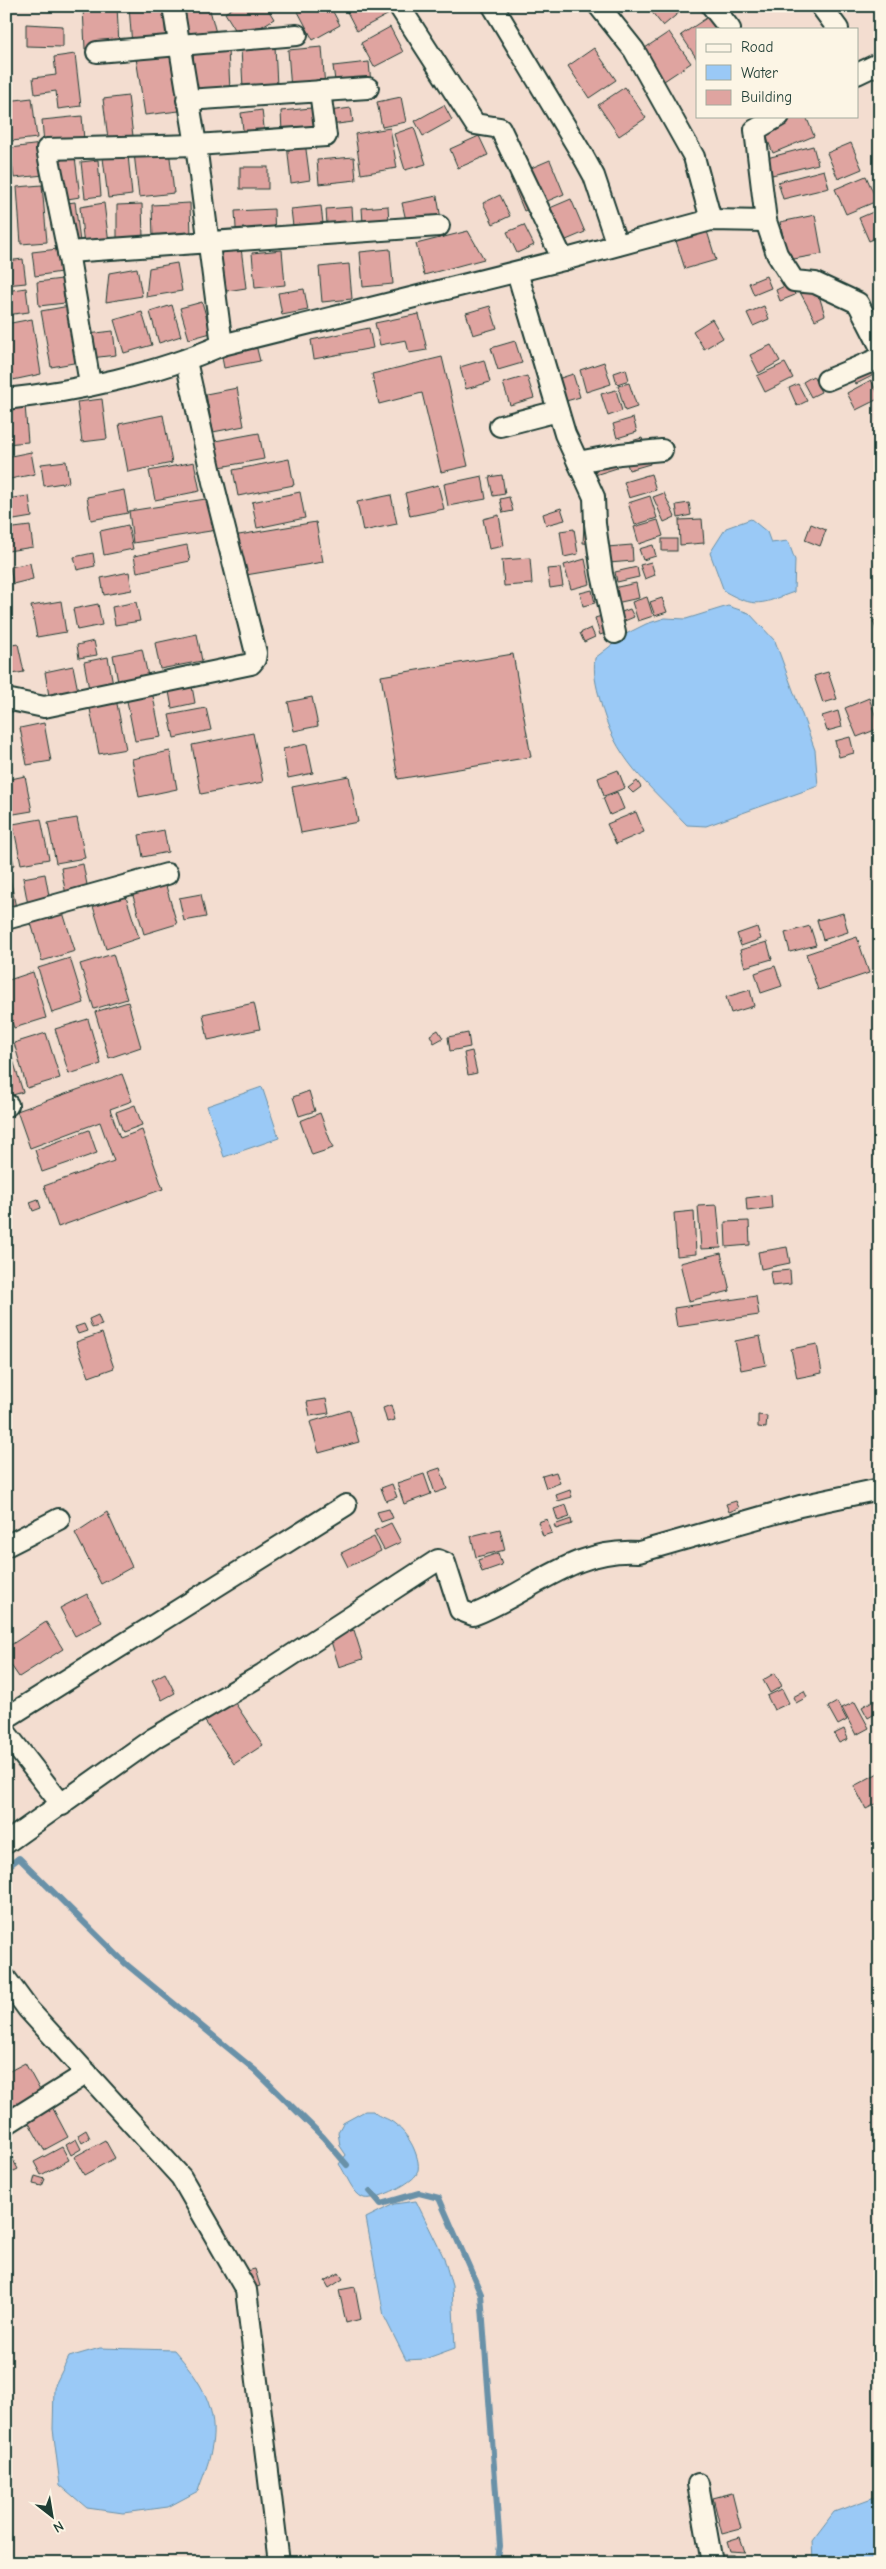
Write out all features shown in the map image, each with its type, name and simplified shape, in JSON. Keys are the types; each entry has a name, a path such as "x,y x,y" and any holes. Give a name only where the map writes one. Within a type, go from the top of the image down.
{"street":[{"path":"173,6 187,100 196,145 207,243 222,345"},
{"path":"399,6 475,124 500,128 564,260"},
{"path":"493,6 584,156 594,176 618,246"},
{"path":"599,6 634,50 694,158 711,220"},
{"path":"712,6 729,28"},
{"path":"821,6 837,28"},
{"path":"97,52 297,35"},
{"path":"187,100 368,88"},
{"path":"90,384 68,252 47,149 196,145 326,136 320,91"},
{"path":"775,118 754,130 766,220 777,254 794,281 815,283 871,310 880,346"},
{"path":"6,399 62,392 186,361 222,345 564,260 711,220 766,220"},
{"path":"68,252 439,226"},
{"path":"517,272 558,411 594,497 595,524 602,574 615,633"},
{"path":"826,380 880,358"},
{"path":"6,699 44,707 251,664 255,660 256,653 213,482 186,361"},
{"path":"500,426 558,411"},
{"path":"578,462 620,454 662,450"},
{"path":"6,919 168,874"},
{"path":"6,1843 154,1738 263,1674 438,1560 445,1563 460,1610 473,1615 578,1561 597,1554 616,1550 639,1552 800,1506 880,1488"},
{"path":"6,1718 346,1505"},
{"path":"6,1546 60,1519"},
{"path":"6,1733 62,1805"},
{"path":"6,1979 28,2009 181,2176 246,2290 279,2563"},
{"path":"6,2124 87,2073"},
{"path":"698,2484 712,2563"}],"water":[{"path":"751,519 767,532 771,543 788,541 795,560 794,592 759,603 735,597 724,591 710,553 726,528"},
{"path":"728,606 749,613 775,641 815,750 818,786 706,826 687,825 634,769 614,739 606,721 597,689 594,663 595,658 626,634 646,624 665,618 686,619"},
{"path":"262,1087 279,1138 224,1157 207,1106"},
{"path":"365,2111 373,2111 393,2122 400,2129 412,2145 418,2166 416,2175 406,2183 383,2195 369,2198 364,2198 356,2192 339,2164 346,2155 340,2146 338,2132 343,2123"},
{"path":"416,2201 444,2258 452,2286 455,2348 425,2359 406,2360 384,2316 366,2218 394,2204"},
{"path":"100,2348 174,2350 200,2384 210,2408 213,2421 213,2435 210,2455 198,2491 168,2507 123,2513 87,2508 60,2485 53,2429 54,2387 69,2357"},
{"path":"880,2495 880,2563 813,2563 812,2541 834,2512"}],"building":[{"path":"117,6 119,46 85,49 83,8"},
{"path":"129,6 164,6 166,44 132,46"},
{"path":"178,6 209,6 216,33 186,41"},
{"path":"236,6 266,6 274,19 241,39 225,13"},
{"path":"295,6 330,6 340,25 313,40"},
{"path":"344,6 385,6 389,14 357,31"},
{"path":"647,6 687,6 663,26"},
{"path":"708,17 715,28 696,28 696,58 681,35"},
{"path":"26,24 63,26 63,47 26,46"},
{"path":"390,27 403,52 374,67 361,43"},
{"path":"669,32 691,63 664,81 642,50"},
{"path":"275,46 277,86 243,89 241,48"},
{"path":"322,47 325,88 291,90 288,50"},
{"path":"594,48 616,80 589,98 568,66"},
{"path":"228,50 230,90 196,93 193,52"},
{"path":"170,53 179,111 145,115 136,58"},
{"path":"75,54 81,106 58,109 56,91 35,94 33,78 56,75 54,57"},
{"path":"369,62 371,84 336,88 333,66"},
{"path":"625,87 646,118 619,136 598,105"},
{"path":"128,96 133,136 108,139 103,99"},
{"path":"401,97 406,122 382,127 377,102"},
{"path":"32,98 37,138 12,141 7,101"},
{"path":"444,105 452,120 423,136 415,121"},
{"path":"321,107 322,129 282,133 281,111"},
{"path":"351,108 353,122 330,125 329,111"},
{"path":"262,110 265,136 244,138 241,113"},
{"path":"82,116 84,140 44,144 42,120"},
{"path":"788,118 807,118 814,136 773,153 763,129"},
{"path":"414,127 426,164 405,170 394,134"},
{"path":"390,128 397,168 361,174 355,134"},
{"path":"479,136 488,155 458,168 450,149"},
{"path":"305,142 310,180 291,183 287,144"},
{"path":"851,143 862,169 838,179 827,153"},
{"path":"41,144 44,175 14,178 10,148"},
{"path":"813,146 818,164 772,175 767,158"},
{"path":"169,149 174,193 139,197 134,153"},
{"path":"128,155 132,195 108,198 103,158"},
{"path":"75,157 80,197 55,201 50,160"},
{"path":"354,157 356,180 319,184 317,160"},
{"path":"98,160 101,196 85,198 81,162"},
{"path":"550,160 564,194 524,211 510,177"},
{"path":"240,167 268,167 268,189 240,189"},
{"path":"824,170 829,188 783,199 778,182"},
{"path":"866,176 877,201 846,214 835,189"},
{"path":"42,185 47,242 21,244 17,187"},
{"path":"500,195 510,216 493,224 483,203"},
{"path":"437,196 441,219 407,225 402,203"},
{"path":"571,199 585,232 545,249 531,216"},
{"path":"75,202 80,242 56,245 51,205"},
{"path":"104,203 109,244 84,247 80,207"},
{"path":"190,203 191,237 153,239 152,205"},
{"path":"142,204 143,237 117,238 117,205"},
{"path":"321,206 325,241 295,244 291,209"},
{"path":"388,206 390,237 364,239 362,208"},
{"path":"352,207 354,239 328,240 326,209"},
{"path":"274,209 275,244 237,245 235,211"},
{"path":"880,209 880,236 869,241 859,218"},
{"path":"815,215 822,254 788,260 780,222"},
{"path":"524,225 534,245 517,253 507,232"},
{"path":"706,228 716,260 685,269 675,238"},
{"path":"468,231 484,259 424,275 416,244"},
{"path":"241,248 246,288 220,292 214,252"},
{"path":"58,249 61,272 35,276 32,252"},
{"path":"390,249 393,284 363,287 360,252"},
{"path":"282,250 285,285 255,288 252,253"},
{"path":"23,259 26,283 6,285 6,261"},
{"path":"177,263 182,291 146,297 149,268"},
{"path":"349,264 352,299 322,302 319,267"},
{"path":"137,268 142,296 106,302 109,273"},
{"path":"766,276 771,288 754,295 749,283"},
{"path":"62,279 65,303 39,306 37,282"},
{"path":"794,281 815,283 825,315 815,320"},
{"path":"791,283 795,295 780,301 776,290"},
{"path":"26,288 29,312 6,315 6,291"},
{"path":"304,289 308,310 282,315 278,293"},
{"path":"202,302 211,333 189,339 180,308"},
{"path":"75,305 85,361 51,367 41,311"},
{"path":"172,305 181,336 159,343 150,312"},
{"path":"490,306 497,328 473,335 466,313"},
{"path":"764,306 769,319 753,326 747,313"},
{"path":"142,312 152,345 124,353 114,320"},
{"path":"419,314 427,350 409,353 406,340 380,345 375,323"},
{"path":"32,319 41,374 13,380 6,341 6,324"},
{"path":"712,319 723,338 704,349 693,331"},
{"path":"369,328 373,348 314,359 311,340"},
{"path":"113,331 116,355 91,358 88,334"},
{"path":"515,341 522,363 498,370 491,348"},
{"path":"256,345 260,361 224,368 221,352"},
{"path":"771,345 780,361 759,373 750,355"},
{"path":"442,357 468,466 441,472 422,393 379,404 372,374"},
{"path":"864,359 872,376 856,384 847,367"},
{"path":"484,360 490,382 466,389 460,367"},
{"path":"604,362 611,384 586,392 580,370"},
{"path":"785,363 793,378 765,392 757,376"},
{"path":"626,369 629,380 617,384 614,373"},
{"path":"573,374 580,397 549,406 542,384"},
{"path":"527,376 534,398 510,405 503,383"},
{"path":"813,376 821,392 811,397 803,382"},
{"path":"871,380 880,398 856,410 847,393"},
{"path":"629,383 637,407 625,411 618,386"},
{"path":"798,384 807,401 797,406 789,388"},
{"path":"237,388 244,426 213,432 206,394"},
{"path":"616,390 622,411 608,416 601,394"},
{"path":"102,399 107,439 82,442 77,402"},
{"path":"25,405 28,442 6,444 6,407"},
{"path":"163,415 172,463 128,472 119,424"},
{"path":"633,418 637,432 617,438 613,424"},
{"path":"259,433 264,459 220,467 215,441"},
{"path":"642,438 650,464 629,470 621,444"},
{"path":"31,452 35,474 10,479 6,457"},
{"path":"612,452 617,468 582,479 577,462"},
{"path":"289,459 294,485 238,496 233,470"},
{"path":"66,461 69,482 44,486 41,464"},
{"path":"194,462 200,491 155,500 149,471"},
{"path":"651,474 656,490 629,498 624,482"},
{"path":"502,475 505,494 493,496 489,477"},
{"path":"482,476 486,499 448,506 444,484"},
{"path":"438,485 444,509 410,516 405,493"},
{"path":"124,490 128,513 91,520 87,497"},
{"path":"300,492 305,518 257,528 252,502"},
{"path":"664,493 675,517 664,522 653,497"},
{"path":"391,495 397,524 363,531 357,502"},
{"path":"29,496 32,517 8,521 6,499"},
{"path":"650,496 657,518 635,525 628,503"},
{"path":"509,497 513,511 503,513 500,499"},
{"path":"212,498 217,530 133,543 129,511"},
{"path":"689,503 691,515 678,518 676,505"},
{"path":"561,508 565,520 546,525 543,514"},
{"path":"499,515 504,546 489,549 483,519"},
{"path":"702,519 704,543 680,545 679,520"},
{"path":"658,520 663,536 639,544 634,527"},
{"path":"316,522 323,562 240,576 233,536"},
{"path":"811,524 826,530 820,546 805,540"},
{"path":"128,525 133,549 104,555 100,531"},
{"path":"584,525 607,526 606,545 583,543"},
{"path":"30,526 33,547 8,551 6,529"},
{"path":"574,529 578,554 564,557 560,531"},
{"path":"662,539 677,539 677,551 662,551"},
{"path":"187,545 190,561 137,572 134,556"},
{"path":"632,545 633,561 609,563 607,547"},
{"path":"653,545 656,556 643,560 639,549"},
{"path":"93,553 95,566 77,570 74,557"},
{"path":"530,558 532,584 504,586 502,560"},
{"path":"585,559 590,584 571,589 564,565"},
{"path":"651,562 655,575 645,579 640,565"},
{"path":"30,563 33,579 13,584 10,567"},
{"path":"637,567 639,577 617,582 615,572"},
{"path":"560,568 563,586 550,588 547,569"},
{"path":"129,572 132,590 104,595 101,578"},
{"path":"636,583 639,598 616,603 613,588"},
{"path":"592,590 595,603 583,606 580,593"},
{"path":"647,597 653,616 638,621 632,602"},
{"path":"662,598 667,612 655,616 650,602"},
{"path":"61,601 66,632 37,637 31,606"},
{"path":"136,602 140,621 115,625 112,607"},
{"path":"98,604 102,625 77,630 73,609"},
{"path":"630,609 634,617 622,622 619,613"},
{"path":"611,613 617,629 600,635 595,618"},
{"path":"880,619 880,641 873,621"},
{"path":"591,628 595,637 584,642 580,633"},
{"path":"197,634 202,661 160,669 155,643"},
{"path":"94,641 97,655 79,658 77,645"},
{"path":"18,644 24,672 6,675 6,646"},
{"path":"142,649 148,676 118,682 113,655"},
{"path":"513,654 531,757 398,779 381,676"},
{"path":"108,657 113,684 89,689 84,662"},
{"path":"73,666 78,691 49,696 45,672"},
{"path":"828,672 837,699 823,703 814,676"},
{"path":"191,681 195,703 172,708 168,686"},
{"path":"151,686 161,737 135,741 125,691"},
{"path":"880,694 880,715 874,696"},
{"path":"312,697 318,726 294,731 288,702"},
{"path":"869,698 880,728 857,737 845,708"},
{"path":"116,699 126,749 99,754 89,704"},
{"path":"206,708 211,730 174,738 169,715"},
{"path":"838,711 842,727 827,731 822,716"},
{"path":"44,723 51,761 27,765 20,728"},
{"path":"253,733 263,782 201,794 192,745"},
{"path":"850,737 854,753 839,757 835,741"},
{"path":"307,744 313,773 288,778 283,749"},
{"path":"170,751 177,789 139,797 132,759"},
{"path":"618,770 625,788 604,796 598,778"},
{"path":"25,776 32,811 8,815 6,780"},
{"path":"349,776 358,822 301,833 292,787"},
{"path":"637,781 641,787 633,793 628,788"},
{"path":"617,792 624,809 610,815 603,798"},
{"path":"636,812 644,832 616,844 607,824"},
{"path":"77,818 85,858 56,863 48,823"},
{"path":"41,819 49,859 21,864 13,824"},
{"path":"6,828 14,865 6,867"},
{"path":"164,830 168,852 143,857 139,835"},
{"path":"83,864 88,890 66,895 61,868"},
{"path":"9,873 17,913 6,916 6,874"},
{"path":"45,874 50,901 28,905 23,878"},
{"path":"164,879 177,924 144,934 131,889"},
{"path":"125,894 139,938 106,949 92,903"},
{"path":"201,894 206,917 184,921 179,898"},
{"path":"61,906 75,951 42,961 29,916"},
{"path":"843,913 848,932 823,940 817,920"},
{"path":"810,926 816,945 790,952 785,933"},
{"path":"757,927 761,939 741,946 737,934"},
{"path":"857,937 869,973 818,990 806,954"},
{"path":"767,942 772,959 745,967 740,950"},
{"path":"113,954 127,999 94,1009 80,964"},
{"path":"70,958 84,1003 52,1013 38,968"},
{"path":"775,966 782,986 761,993 755,973"},
{"path":"33,972 46,1018 14,1028 6,1004 6,981"},
{"path":"750,990 754,1006 731,1013 726,997"},
{"path":"128,1002 141,1047 109,1058 95,1012"},
{"path":"254,1003 260,1029 208,1040 203,1014"},
{"path":"88,1019 101,1064 69,1074 55,1029"},
{"path":"438,1030 443,1038 434,1043 430,1035"},
{"path":"46,1033 60,1078 27,1088 14,1043"},
{"path":"468,1033 470,1047 450,1051 448,1037"},
{"path":"9,1047 23,1092 6,1097 6,1048"},
{"path":"472,1051 477,1073 468,1075 464,1053"},
{"path":"122,1074 132,1101 110,1109 120,1138 142,1130 163,1189 58,1227 44,1186 114,1161 100,1122 30,1148 17,1111"},
{"path":"309,1091 315,1111 299,1116 293,1097"},
{"path":"135,1105 142,1125 123,1132 116,1112"},
{"path":"320,1113 333,1148 312,1155 300,1121"},
{"path":"89,1130 97,1153 42,1172 35,1150"},
{"path":"771,1195 772,1208 747,1211 746,1198"},
{"path":"38,1199 41,1208 33,1211 30,1202"},
{"path":"717,1205 721,1248 701,1249 698,1206"},
{"path":"694,1211 696,1254 677,1256 674,1213"},
{"path":"749,1221 750,1245 726,1247 725,1222"},
{"path":"787,1247 790,1263 761,1269 758,1252"},
{"path":"721,1253 730,1291 689,1301 680,1263"},
{"path":"790,1270 791,1284 772,1286 770,1272"},
{"path":"756,1296 759,1315 677,1327 674,1308"},
{"path":"98,1315 102,1325 92,1328 89,1319"},
{"path":"84,1324 87,1331 78,1334 75,1327"},
{"path":"102,1333 114,1368 89,1377 76,1342"},
{"path":"760,1336 766,1365 741,1370 735,1341"},
{"path":"817,1344 822,1373 797,1378 791,1349"},
{"path":"326,1399 329,1413 310,1416 307,1402"},
{"path":"391,1405 395,1420 387,1422 383,1408"},
{"path":"350,1410 359,1442 319,1453 310,1422"},
{"path":"758,1415 767,1416 766,1428 758,1427"},
{"path":"440,1468 447,1489 435,1493 428,1472"},
{"path":"556,1472 560,1483 546,1488 542,1476"},
{"path":"424,1474 431,1494 404,1504 397,1483"},
{"path":"392,1484 397,1497 386,1501 381,1488"},
{"path":"570,1490 572,1497 558,1501 556,1495"},
{"path":"736,1501 739,1508 729,1512 726,1504"},
{"path":"566,1505 570,1517 558,1521 554,1509"},
{"path":"389,1509 393,1518 381,1522 377,1512"},
{"path":"107,1512 132,1567 101,1584 75,1533"},
{"path":"547,1519 552,1533 543,1536 538,1522"},
{"path":"571,1519 572,1524 556,1529 554,1525"},
{"path":"391,1523 401,1542 384,1550 374,1531"},
{"path":"500,1529 505,1550 476,1557 471,1536"},
{"path":"374,1537 381,1551 348,1567 341,1553"},
{"path":"498,1553 502,1565 482,1572 478,1560"},
{"path":"87,1594 102,1622 75,1636 60,1608"},
{"path":"46,1622 63,1649 19,1677 6,1658 6,1648"},
{"path":"354,1630 363,1659 339,1667 330,1638"},
{"path":"165,1673 175,1693 162,1700 152,1680"},
{"path":"775,1673 782,1686 770,1693 763,1680"},
{"path":"782,1689 789,1703 774,1710 767,1696"},
{"path":"804,1691 807,1697 796,1703 793,1697"},
{"path":"233,1700 263,1745 234,1764 204,1720"},
{"path":"874,1700 880,1711 868,1718 862,1707"},
{"path":"837,1702 847,1720 838,1725 828,1707"},
{"path":"855,1702 869,1728 856,1735 842,1708"},
{"path":"844,1729 848,1739 839,1743 834,1734"},
{"path":"880,1772 880,1802 866,1809 854,1786"},
{"path":"25,2063 41,2092 8,2111 6,2073"},
{"path":"50,2103 68,2137 44,2150 25,2116"},
{"path":"86,2130 90,2138 82,2143 78,2135"},
{"path":"76,2139 81,2149 71,2155 66,2145"},
{"path":"105,2140 115,2158 84,2175 74,2157"},
{"path":"6,2147 18,2169 6,2175"},
{"path":"62,2147 69,2160 41,2175 34,2162"},
{"path":"35,2176 45,2179 42,2186 33,2184"},
{"path":"255,2269 260,2286 246,2290 241,2272"},
{"path":"339,2273 343,2279 329,2288 325,2281"},
{"path":"355,2287 361,2319 346,2323 339,2290"},
{"path":"732,2493 741,2529 722,2534 713,2498"},
{"path":"740,2537 745,2552 730,2551 727,2541"},
{"path":"720,2555 734,2555 734,2563 720,2563"},
{"path":"459,2556 477,2563 456,2563"}],"waterway":[{"path":"6,1868 19,1858 126,1964 256,2071 323,2137 347,2165"},
{"path":"370,2191 381,2204 419,2193 439,2198 481,2294 500,2546 497,2563"}]}
